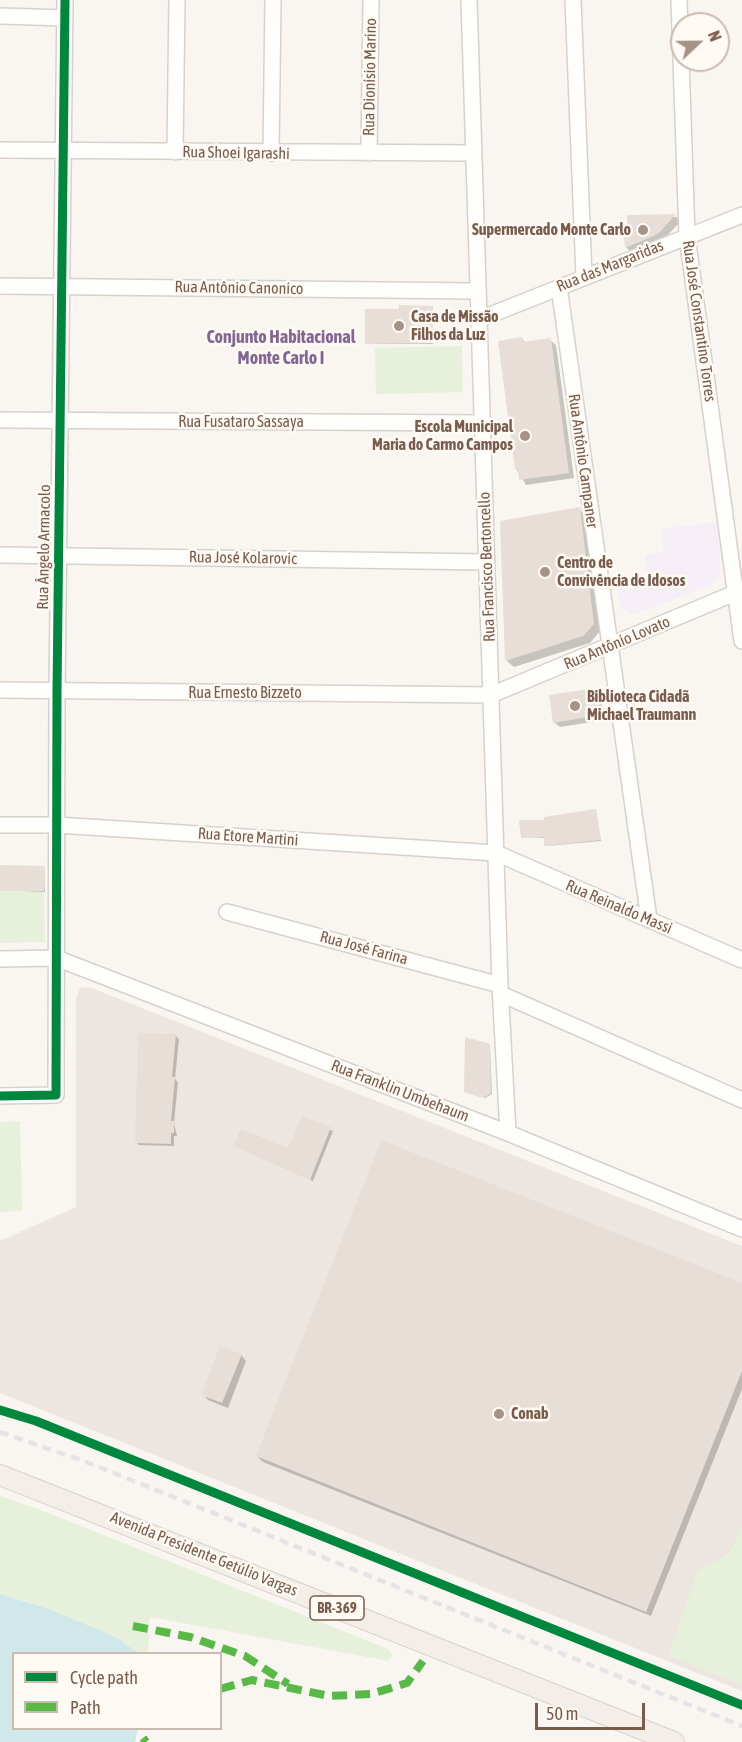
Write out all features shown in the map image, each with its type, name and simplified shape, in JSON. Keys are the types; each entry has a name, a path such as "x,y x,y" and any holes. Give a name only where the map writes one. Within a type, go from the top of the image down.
{"main road":[{"name":"Avenida Presidente Getúlio Vargas","path":"0,1475 674,1742"}],"street":[{"name":"Rua Ângelo Armacolo","path":"0,1096 56,1095 57,691 65,0"},
{"path":"175,152 177,0"},
{"path":"271,153 273,0"},
{"name":"Rua Dionísio Marino","path":"369,153 371,0"},
{"name":"Rua Francisco Bertoncello","path":"469,0 500,989 508,1133"},
{"path":"573,0 584,276"},
{"name":"Rua José Constantino Torres","path":"679,0 687,236 739,592 742,641"},
{"path":"0,16 65,18"},
{"name":"Rua Shoei Igarashi","path":"0,150 473,153"},
{"name":"Rua das Margaridas","path":"480,319 742,215"},
{"name":"Rua Antônio Canonico","path":"0,286 478,291"},
{"name":"Rua Antônio Campaner","path":"559,287 649,920"},
{"name":"Rua Fusataro Sassaya","path":"0,420 482,423"},
{"name":"Rua José Kolarovic","path":"0,555 487,562"},
{"name":"Rua Antônio Lovato","path":"491,695 739,592"},
{"name":"Rua Ernesto Bizzeto","path":"0,690 491,695"},
{"name":"Rua Etore Martini","path":"0,825 57,825 496,853"},
{"name":"Rua Reinaldo Massi","path":"496,853 742,960"},
{"name":"Rua José Farina","path":"227,912 500,989 742,1100"},
{"path":"0,959 56,958"},
{"name":"Rua Franklin Umbehaum","path":"56,958 508,1133 742,1228"}],"shaded area":[{"path":"717,522 721,573 712,585 633,615 620,608 617,583 648,578 645,555 664,552 661,529"},
{"path":"89,987 742,1246 742,1691 0,1393 0,1241 76,1207 76,998 80,988"}],"green space":[{"path":"462,346 463,392 376,394 375,348"},
{"path":"0,891 44,891 45,942 0,943"},
{"path":"20,1121 22,1211 0,1212 0,1122"},
{"path":"0,1496 41,1510 388,1649 392,1655 389,1661 150,1617 148,1652 137,1652 116,1637 49,1609 0,1594"},
{"path":"742,1526 742,1685 668,1655 697,1573 704,1566 719,1560 730,1551"}],"water":[{"path":"0,1594 49,1609 116,1637 137,1652 12,1652 12,1730 138,1730 135,1742 0,1742"}],"building":[{"name":"Supermercado Monte Carlo","path":"676,214 658,234 625,248 623,227 628,227 627,215"},
{"name":"Casa de Missão Filhos da Luz","path":"399,305 433,306 433,343 365,344 365,309 399,309"},
{"path":"522,337 523,342 551,338 569,473 519,480 518,469 515,469 498,341"},
{"name":"Centro de Convivência de Idosos","path":"580,507 594,624 583,636 505,661 500,521"},
{"name":"Biblioteca Cidadã Michael Traumann","path":"596,688 600,715 553,723 549,695"},
{"path":"596,809 601,840 544,846 544,837 521,838 519,820 544,820 544,817"},
{"path":"0,865 45,866 44,891 0,891"},
{"path":"138,1033 176,1034 171,1121 174,1121 174,1133 171,1133 171,1144 135,1143"},
{"path":"465,1037 490,1044 491,1093 483,1098 464,1092"},
{"path":"302,1116 331,1127 310,1180 233,1146 241,1129 288,1148"},
{"name":"Conab","path":"381,1140 742,1283 742,1371 646,1612 256,1456"},
{"path":"220,1346 242,1354 222,1403 201,1395"}],"railway":[{"path":"0,1432 89,1463 742,1726"}],"marked path":[{"path":"133,1626 190,1637 245,1656 288,1684"},
{"path":"222,1688 252,1680 329,1696 371,1694 407,1683 423,1661"},
{"path":"143,1738 146,1742"}],"cycle path":[{"path":"0,1096 56,1095 57,691 65,0"},
{"path":"0,1410 36,1421 742,1705"}],"place":[{"name":"Supermercado Monte Carlo","path":"643,230"},
{"name":"Casa de Missão Filhos da Luz","path":"399,326"},
{"name":"Escola Municipal Maria do Carmo Campos","path":"525,436"},
{"name":"Centro de Convivência de Idosos","path":"545,572"},
{"name":"Biblioteca Cidadã Michael Traumann","path":"575,706"},
{"name":"Conab","path":"499,1414"}],"district":[{"name":"Conjunto Habitacional Monte Carlo I","path":"281,347"}]}
